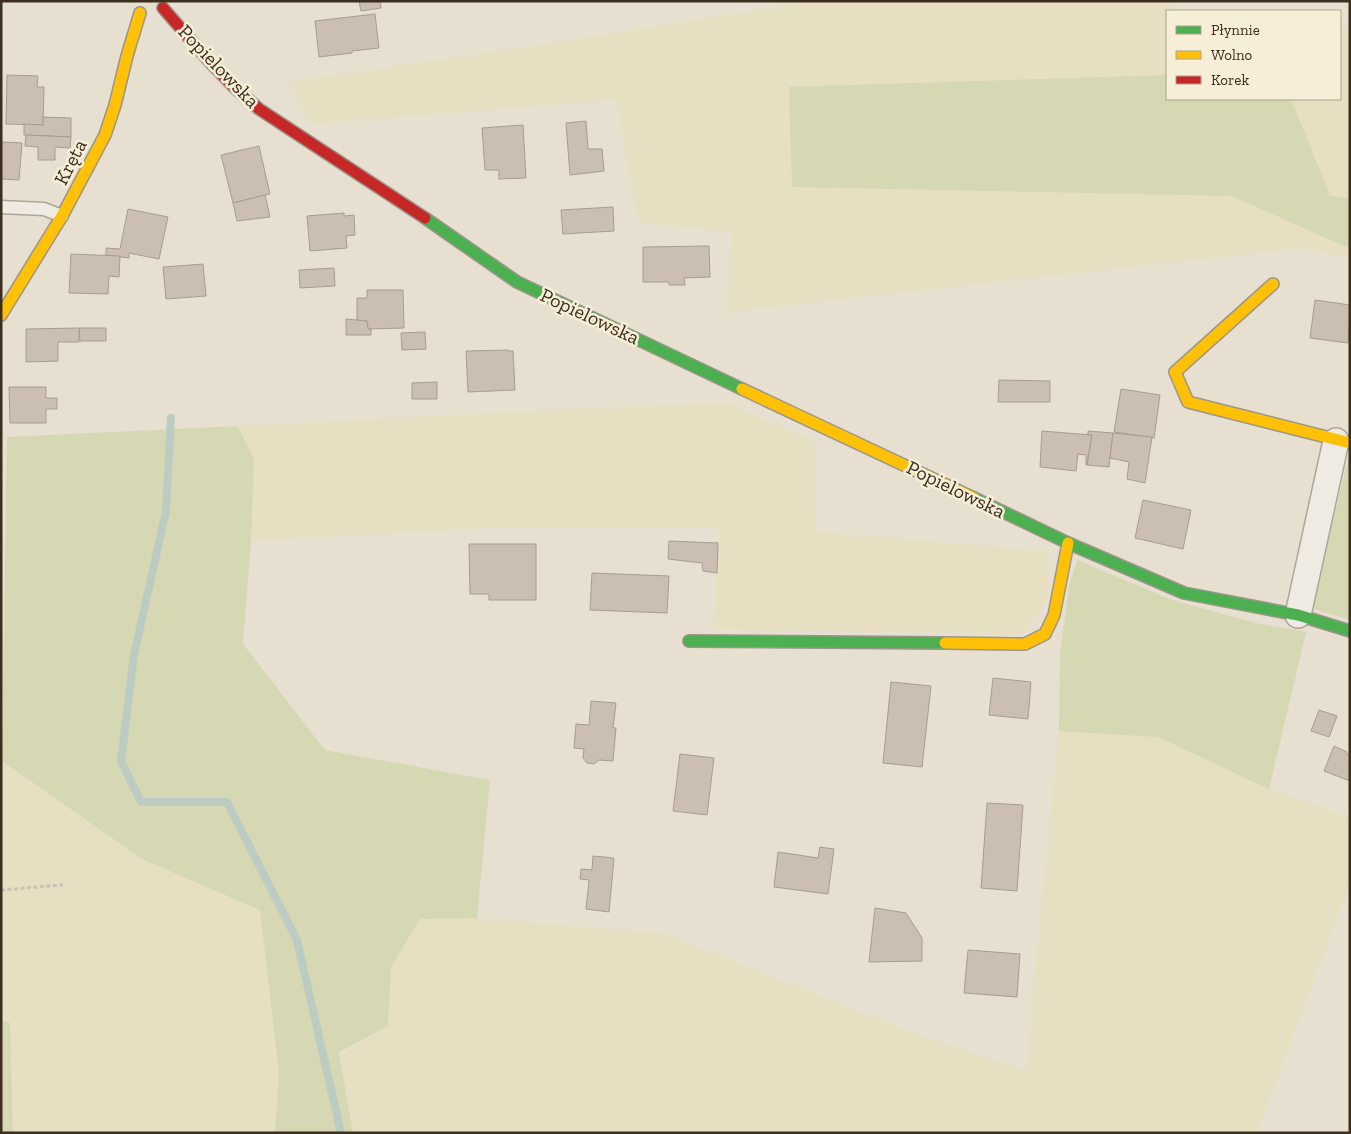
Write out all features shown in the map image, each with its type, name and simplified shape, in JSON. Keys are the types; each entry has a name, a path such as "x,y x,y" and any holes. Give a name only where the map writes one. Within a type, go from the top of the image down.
{"street":[{"name":"Kręta","path":"1,316 62,216 105,134 115,105 126,56 150,6"},
{"name":"Popielowska","path":"150,6 259,109 392,195 517,282 1068,543 1184,592 1298,615 1350,632"},
{"path":"1273,284 1175,372 1188,402 1343,442 1298,615"},
{"path":"689,640 1025,644 1045,634 1054,616 1068,543"}],"lane":[{"path":"1,207 44,209 62,216"}],"path":[{"path":"1,890 63,885"}],"shaded area":[{"path":"798,1 1171,1 1171,10 1166,10 1166,100 1341,100 1341,29 1350,29 1350,257 1304,248 726,312 732,232 638,222 616,100 311,124 288,82 610,34 798,3"},
{"path":"727,403 814,441 815,531 1047,550 1050,572 1047,599 1037,617 1022,634 714,629 718,527 512,527 251,541 254,460 238,426 603,407"},
{"path":"1059,731 1158,737 1269,789 1350,817 1350,884 1257,1133 353,1133 341,1055 388,1026 391,967 420,919 477,918 663,933 898,1027 1027,1071 1032,997"},
{"path":"1,761 142,859 261,910 279,1073 275,1133 13,1133 10,1023 1,1021"}],"green space":[{"path":"1166,75 1166,100 1291,100 1330,196 1350,198 1350,247 1232,196 792,187 789,87"},
{"path":"238,426 254,460 251,541 243,644 325,750 490,780 477,918 420,919 391,967 388,1026 339,1052 353,1133 275,1133 279,1073 260,910 142,859 2,761 7,437"},
{"path":"1350,455 1350,620 1311,608"},
{"path":"1077,560 1172,600 1256,623 1306,632 1269,789 1158,737 1059,731 1060,655 1069,585"},
{"path":"1,1021 10,1023 13,1133 1,1133"}],"building":[{"path":"359,1 380,1 381,8 361,11"},
{"path":"375,14 379,48 319,57 315,21"},
{"path":"7,75 38,76 37,87 44,87 43,125 6,124"},
{"path":"43,117 71,118 71,137 24,135 24,124 43,125"},
{"path":"586,121 588,149 602,149 604,171 570,175 566,123"},
{"path":"523,125 526,178 499,179 499,170 485,170 482,128"},
{"path":"26,135 71,137 70,148 55,147 55,160 38,160 38,147 25,146"},
{"path":"1,142 22,143 19,180 1,179"},
{"path":"259,146 270,194 233,203 221,155"},
{"path":"265,195 270,217 237,221 233,203"},
{"path":"613,207 614,231 563,234 561,210"},
{"path":"128,209 168,217 159,259 129,253 129,258 106,255 106,248 120,249"},
{"path":"344,213 344,216 354,215 355,235 346,236 347,248 310,251 307,216"},
{"path":"709,246 710,277 684,278 685,285 669,285 669,282 643,282 643,247"},
{"path":"71,254 120,256 119,277 109,276 108,294 69,293"},
{"path":"203,264 206,296 166,299 163,267"},
{"path":"334,268 335,286 300,288 299,270"},
{"path":"367,290 403,290 404,328 368,329 367,321 357,321 357,298 367,298"},
{"path":"1315,300 1350,305 1348,343 1310,338"},
{"path":"346,319 367,321 368,329 371,329 371,335 346,335"},
{"path":"79,328 106,328 106,341 80,341"},
{"path":"79,328 79,342 58,342 58,361 26,362 26,329"},
{"path":"425,332 426,349 402,350 401,333"},
{"path":"466,351 513,351 515,390 468,392"},
{"path":"999,380 1050,381 1050,402 998,402"},
{"path":"437,382 437,399 412,399 412,383"},
{"path":"9,387 46,387 46,398 57,398 57,409 46,409 46,423 10,423"},
{"path":"1121,389 1160,395 1154,438 1114,432"},
{"path":"1042,431 1092,435 1087,465 1086,455 1078,454 1076,471 1040,467"},
{"path":"1088,431 1113,433 1109,467 1087,465 1092,435 1088,435"},
{"path":"1113,433 1152,437 1145,483 1127,479 1129,462 1110,458"},
{"path":"1143,500 1191,510 1183,549 1135,538"},
{"path":"669,541 718,543 717,573 703,571 702,563 668,559"},
{"path":"469,544 536,544 536,600 489,600 489,594 470,594"},
{"path":"592,573 669,576 667,613 590,610"},
{"path":"993,678 1031,682 1028,719 989,715"},
{"path":"891,682 931,686 922,767 883,763"},
{"path":"591,701 616,703 613,728 616,728 613,761 599,760 594,764 587,763 583,758 584,749 574,748 576,724 589,725"},
{"path":"1319,710 1337,716 1329,737 1311,731"},
{"path":"1334,746 1347,752 1350,756 1350,781 1324,771"},
{"path":"680,754 714,758 707,815 673,811"},
{"path":"987,803 1023,805 1017,891 981,888"},
{"path":"820,847 834,849 828,894 774,887 778,852 818,858"},
{"path":"593,856 614,858 609,912 586,909 589,880 580,879 581,869 592,870"},
{"path":"875,908 906,913 922,938 922,961 869,962"},
{"path":"968,950 1020,954 1017,997 964,993"}],"waterway":[{"path":"171,418 166,511 134,655 121,761 141,802 227,802 297,940 341,1133"}],"traffic: fast":[{"path":"425,218 517,282 742,389"},
{"path":"974,498 1068,543 1184,593 1298,615 1350,631"},
{"path":"689,641 945,643"}],"traffic: slow":[{"path":"1,315 62,216 105,135 140,13"},
{"path":"1273,284 1175,372 1188,402 1350,443"},
{"path":"742,389 974,498"},
{"path":"945,643 1025,644 1045,634 1054,615 1068,543"}],"traffic: jam":[{"path":"163,8 210,62 259,109 425,218"}]}
